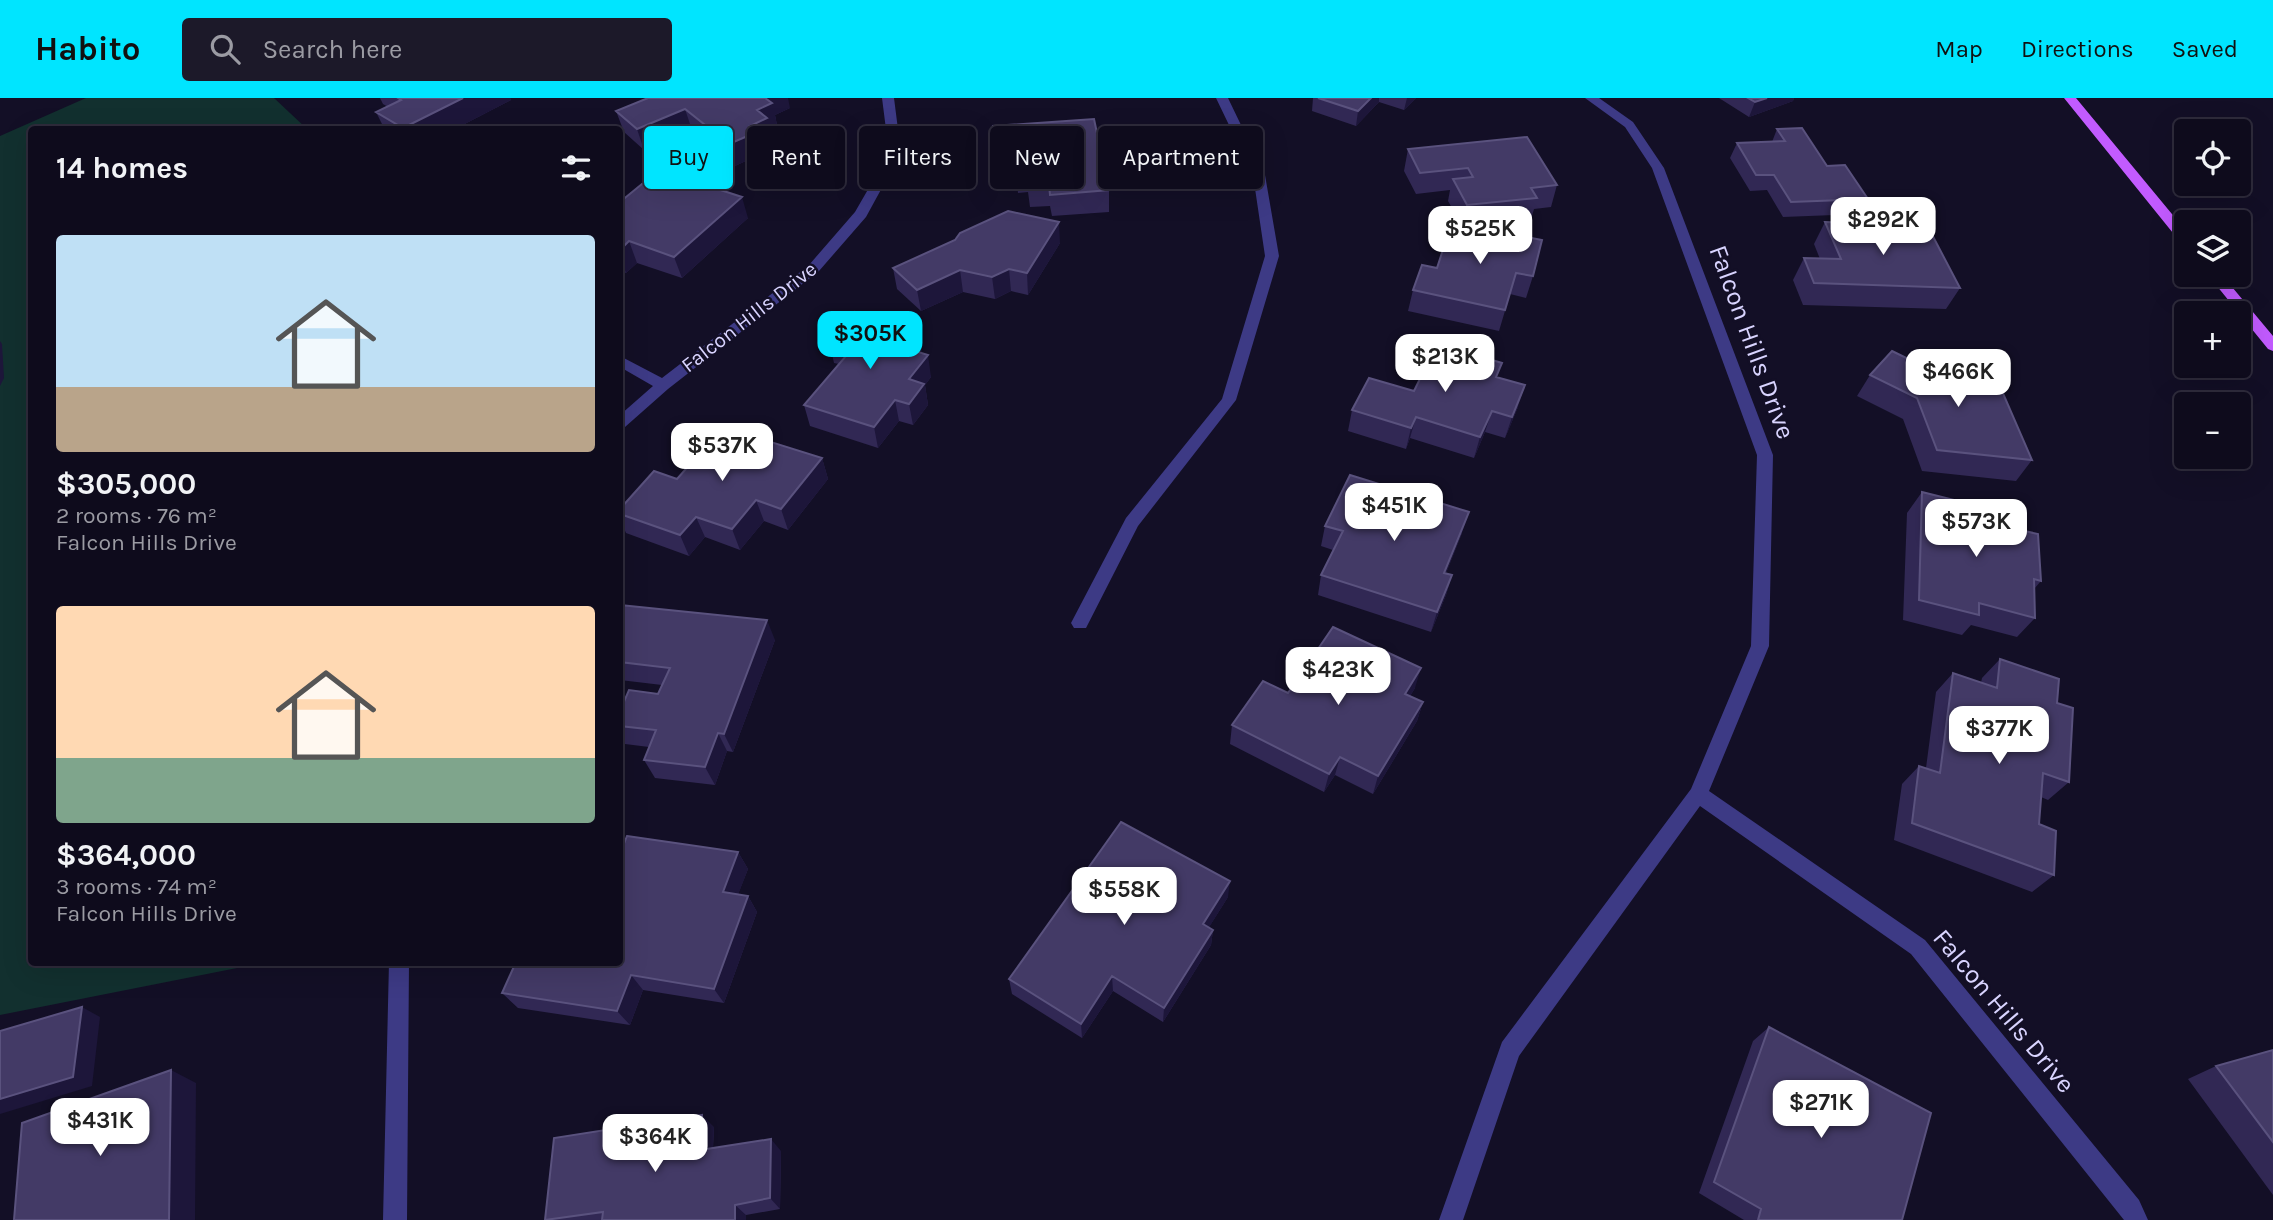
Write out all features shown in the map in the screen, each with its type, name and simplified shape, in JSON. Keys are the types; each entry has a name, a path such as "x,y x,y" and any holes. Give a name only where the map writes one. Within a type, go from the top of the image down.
{"main road":[{"path":"2070,98 2174,225"},
{"path":"2225,287 2273,346"}],"street":[{"name":"Falcon Hills Drive","path":"623,420 663,385 814,268 860,214 895,153 888,98"},
{"path":"1080,623 1132,522 1229,400 1272,256 1259,175 1222,98"},
{"name":"Falcon Hills Drive","path":"1451,1220 1510,1050 1698,794 1760,646 1765,455 1658,169 1629,125 1591,98"},
{"name":"Falcon Hills Drive","path":"623,363 663,385"},
{"name":"Falcon Hills Drive","path":"1698,794 1918,947 2131,1208 2136,1220"},
{"path":"395,1220 400,966"}],"green space":[{"path":"86,98 274,98 304,126 28,126 28,966 247,966 0,1015 0,136"}],"building":[{"path":"398,98 463,98 407,126 400,126 376,112 401,100"},
{"path":"648,98 765,98 772,103 757,110 767,118 747,126 747,136 733,142 733,126 706,126 685,109 637,129 616,111"},
{"path":"1318,98 1371,98 1358,111"},
{"path":"1748,98 1767,98 1755,102"},
{"path":"1094,119 1098,138 1098,189 1109,190 1050,195 1049,189 1084,189 1084,126 993,126"},
{"path":"1802,128 1827,166 1845,165 1868,199 1791,202 1774,175 1756,175 1737,143 1785,141 1777,129"},
{"path":"1527,137 1557,185 1531,188 1537,198 1467,205 1453,179 1473,177 1468,168 1420,173 1408,149"},
{"path":"644,182 644,189 717,189 742,197 674,257 629,241 623,247 623,200"},
{"path":"1008,211 1059,222 1027,273 1009,269 992,277 960,270 917,290 893,268 955,240 960,233"},
{"path":"1452,222 1542,240 1533,276 1516,273 1505,310 1413,290 1422,265 1437,268"},
{"path":"1825,222 1927,225 1960,288 1814,283 1804,258 1841,259"},
{"path":"855,312 919,331 905,348 928,355 909,379 924,384 909,404 895,400 874,427 804,405 852,349 829,341"},
{"path":"1437,344 1502,363 1496,377 1525,385 1512,417 1492,411 1480,437 1416,417 1411,428 1352,410 1369,378 1414,391"},
{"path":"1892,351 1935,372 1966,374 2002,391 2032,460 1937,450 1917,398 1870,375"},
{"path":"723,427 822,458 781,509 756,500 732,529 696,517 680,535 623,515 623,506 654,471 677,479"},
{"path":"1350,475 1469,512 1444,573 1452,575 1437,612 1321,575 1343,531 1325,526"},
{"path":"1922,492 2002,512 2002,526 2038,534 2041,581 2034,579 2035,618 1979,603 1979,615 1919,600"},
{"path":"623,605 767,620 724,734 718,733 705,767 644,760 656,730 623,726 623,704 629,690 658,694 670,668 623,662"},
{"path":"1333,627 1421,668 1405,694 1423,702 1378,776 1340,757 1329,774 1232,725 1263,681 1288,693"},
{"path":"2000,659 2059,679 2057,703 2073,708 2069,782 2043,773 2039,824 2056,831 2054,875 1912,823 1919,766 1940,773 1953,673 1997,688"},
{"path":"1121,822 1230,881 1203,924 1213,930 1164,1008 1112,976 1081,1024 1009,979"},
{"path":"627,836 738,852 723,892 748,896 714,989 631,975 617,1011 502,993 514,966 623,966 623,846"},
{"path":"82,1007 73,1077 0,1099 0,1031"},
{"path":"1769,1027 1931,1113 1902,1220 1758,1220 1761,1209 1714,1182"},
{"path":"2273,1050 2273,1142 2216,1066"},
{"path":"171,1070 169,1220 14,1220 22,1123"},
{"path":"702,1115 700,1150 771,1139 770,1198 735,1205 735,1220 602,1220 603,1212 545,1220 554,1138"}]}
